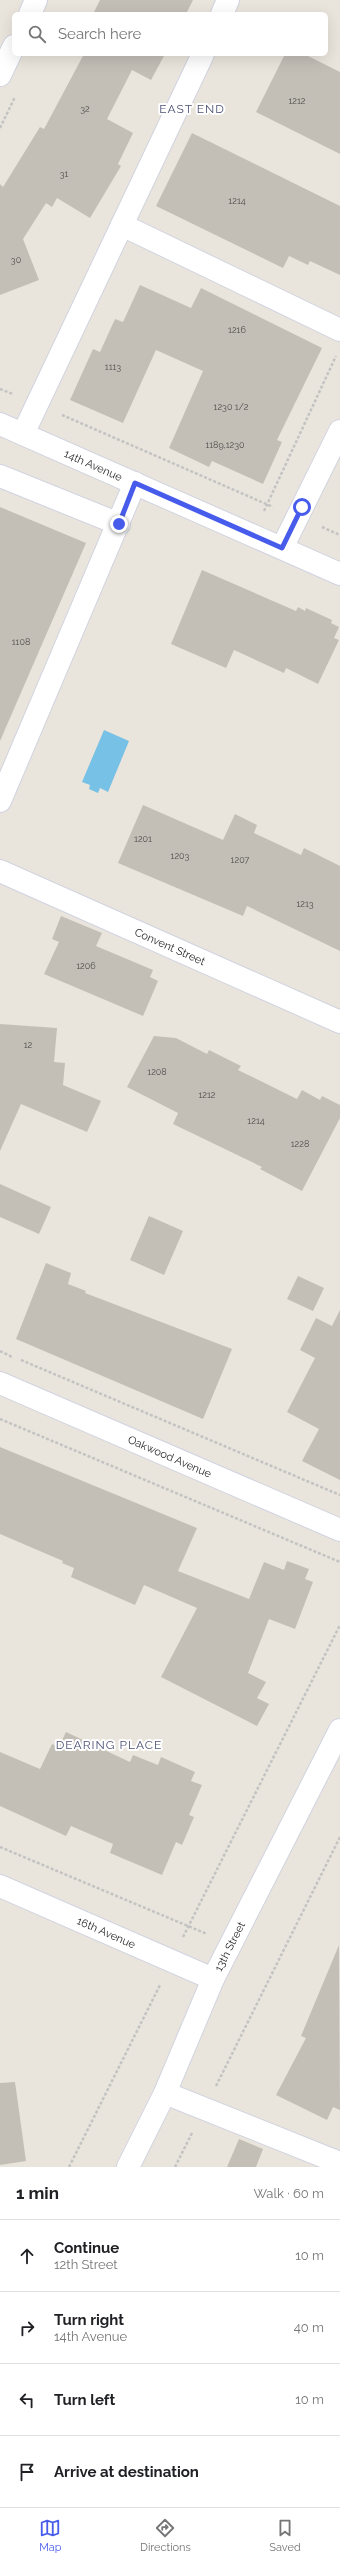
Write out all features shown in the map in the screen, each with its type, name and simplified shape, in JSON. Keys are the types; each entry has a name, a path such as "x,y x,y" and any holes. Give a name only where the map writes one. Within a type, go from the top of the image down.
{"street":[{"path":"31,12 36,0"},
{"path":"223,12 228,0"},
{"path":"0,75 12,50"},
{"path":"23,434 202,56"},
{"path":"122,225 340,330"},
{"name":"14th Avenue","path":"0,424 340,574"},
{"path":"282,548 340,432"},
{"path":"0,476 119,524"},
{"path":"0,801 119,524 135,483"},
{"name":"Convent Street","path":"0,870 340,1022"},
{"name":"Oakwood Avenue","path":"0,1383 340,1530"},
{"name":"13th Street","path":"128,2167 165,2093 214,1979 340,1730"},
{"name":"16th Avenue","path":"0,1886 214,1979"},
{"path":"165,2093 340,2163"}],"path":[{"path":"253,536 338,353"},
{"path":"0,389 340,535"},
{"path":"0,1351 340,1495"},
{"path":"0,1419 340,1562"},
{"path":"69,2167 340,1625"},
{"path":"175,2167 340,1837"},
{"path":"0,1847 231,1945"}],"water":[{"path":"104,730 129,741 108,792 100,788 98,793 89,789 90,785 82,782"}],"building":[{"path":"100,0 193,0 187,12 94,12"},
{"path":"83,56 164,56 151,80 132,70 107,119 133,133 118,164 121,166 90,218 57,198 52,207 46,203 23,239 39,280 0,295 0,184 3,187 40,127 44,129"},
{"path":"284,56 308,56 340,72 340,154 256,112"},
{"path":"192,133 340,206 340,275 310,261 308,265 289,256 283,268 156,206"},
{"path":"140,285 191,308 201,288 322,348 277,440 282,442 263,484 212,461 209,467 169,448 203,371 156,350 123,423 70,400 93,349 100,352 115,319 123,322"},
{"path":"0,507 86,543 0,741"},
{"path":"202,570 296,611 298,607 305,611 306,608 332,620 331,623 339,627 334,638 339,640 318,684 286,668 284,673 234,650 226,668 171,644"},
{"path":"143,805 223,840 235,814 257,825 254,833 301,855 304,848 340,866 340,951 247,906 243,916 118,863"},
{"path":"61,916 102,933 96,946 153,970 150,977 158,981 143,1016 44,974 59,942 52,939"},
{"path":"0,1024 57,1028 54,1062 65,1063 63,1085 101,1101 87,1132 21,1104 0,1151"},
{"path":"154,1036 176,1038 207,1054 209,1050 241,1066 238,1070 297,1099 302,1090 320,1100 322,1096 340,1105 340,1118 302,1191 260,1169 262,1167 173,1124 178,1113 127,1087"},
{"path":"0,1184 51,1207 39,1234 0,1217"},
{"path":"149,1216 183,1231 164,1275 130,1260"},
{"path":"46,1263 71,1273 68,1284 86,1291 85,1293 232,1349 203,1419 16,1339"},
{"path":"298,1276 324,1288 313,1311 287,1299"},
{"path":"340,1310 340,1480 302,1461 319,1429 287,1412 315,1358 300,1350 316,1318 332,1326"},
{"path":"0,1447 197,1528 178,1571 249,1599 264,1562 284,1570 287,1561 309,1569 305,1579 313,1582 295,1629 269,1619 248,1673 266,1682 257,1698 269,1704 257,1726 161,1677 197,1608 144,1585 135,1605 71,1577 74,1568 62,1563 63,1561 0,1534"},
{"path":"66,1732 130,1762 133,1755 158,1765 161,1757 195,1772 191,1781 202,1785 189,1815 194,1817 182,1845 176,1842 162,1875 110,1853 113,1844 71,1826 66,1836 0,1806 0,1752 40,1769 52,1744 59,1747"},
{"path":"339,1945 340,2110 333,2107 327,2120 276,2095 306,2038 301,2036"},
{"path":"15,2082 26,2161 0,2165 0,2083"},
{"path":"239,2139 263,2149 256,2167 227,2167"}],"district":[{"name":"EAST END","path":"192,109"},
{"name":"DEARING PLACE","path":"109,1745"}],"route":[{"path":"119,524 135,483 282,548 302,507"}]}
